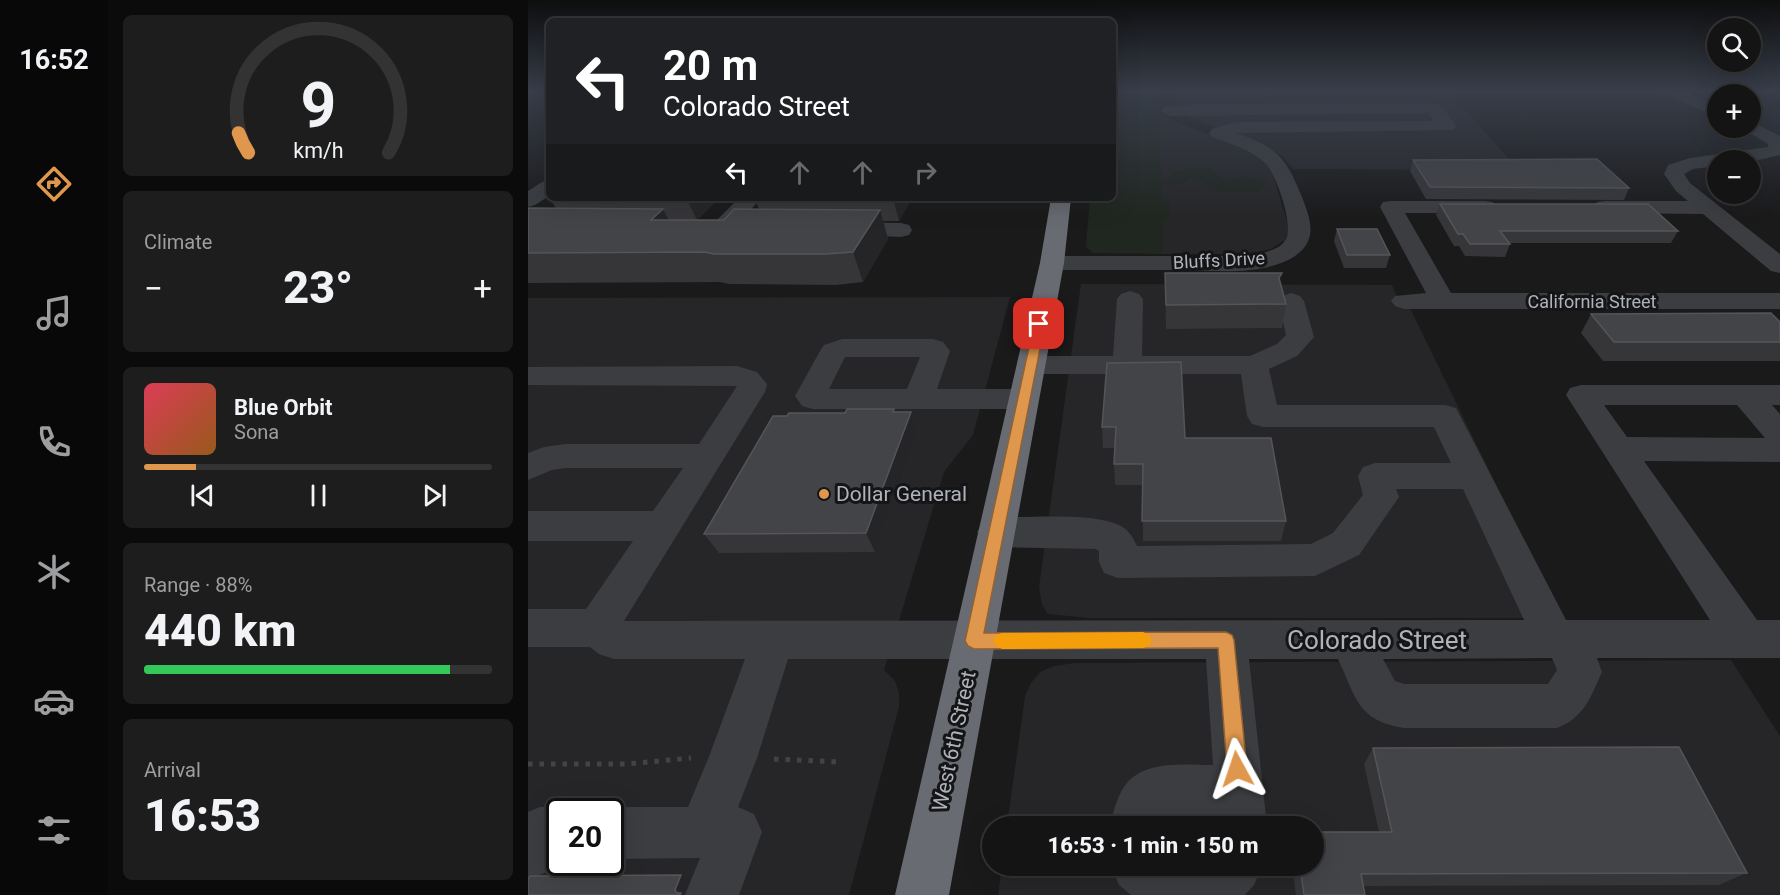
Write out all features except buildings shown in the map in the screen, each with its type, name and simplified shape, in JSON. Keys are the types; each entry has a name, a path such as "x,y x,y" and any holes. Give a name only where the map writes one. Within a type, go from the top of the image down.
{"highway":[{"name":"West 6th Street","path":"922,895 1052,263 1061,201"}],"street":[{"name":"Bluffs Drive","path":"1052,263 1249,262 1278,256 1291,250 1298,243 1302,228 1281,169 1271,158 1253,146 1217,133"},
{"path":"1762,133 1776,141 1778,145 1776,150 1766,154 1689,164 1676,169 1675,178 1780,266"},
{"path":"528,201 546,188"},
{"path":"721,229 748,201"},
{"path":"1443,301 1391,207 1509,207"},
{"path":"1581,207 1708,208"},
{"path":"698,229 755,229"},
{"path":"822,229 901,230"},
{"path":"1127,365 1130,299"},
{"path":"918,399 1127,365 1254,365 1287,350 1300,337 1292,301"},
{"name":"California Street","path":"1404,301 1780,301"},
{"path":"1254,365 1263,416 1445,416 1474,476 1580,672 1567,696 1557,706 1404,706 1391,704 1379,696 1351,640"},
{"path":"528,376 736,375 747,379 752,384 750,392 597,628 528,628"},
{"path":"1745,394 1780,434"},
{"path":"1763,639 1616,449 1581,395 1780,394"},
{"path":"1616,449 1780,450"},
{"path":"528,468 544,459 565,456 709,456"},
{"path":"996,532 1089,532 1107,536 1118,546 1118,562 1315,560 1346,544 1381,497 1375,476 1474,476"},
{"path":"528,526 663,526"},
{"name":"Colorado Street","path":"597,628 614,640 1763,639"},
{"path":"703,832 733,758 773,640"},
{"path":"1138,816 1141,806 1158,790 1241,808 1226,640"},
{"path":"624,832 736,832 712,895"},
{"path":"528,853 540,833 546,833"},
{"path":"1150,876 1157,882 1221,881 1226,876"}],"path":[{"path":"528,764 627,764 689,758 839,762"}],"shaded area":[{"path":"1116,133 1159,133 1160,171 1163,173 1160,179 1169,179 1174,172 1207,168 1226,179 1246,177 1267,181 1259,192 1217,191 1192,177 1173,185 1160,184 1160,195 1170,205 1168,216 1161,225 1162,254 1093,253 1086,244 1090,201 1116,201"},
{"path":"1159,133 1204,133 1232,143 1266,162 1273,175 1288,224 1288,234 1285,240 1271,249 1250,254 1162,254"},
{"path":"1230,133 1486,133 1519,170 1293,169 1283,157 1265,146"},
{"path":"1081,284 1392,285 1401,306 1409,306 1561,618 1089,618 1048,614 1042,605 1039,587"},
{"path":"1010,297 973,435 944,472 884,670 895,681 899,693 899,707 849,895 528,895 528,298"},
{"path":"1731,660 1780,736 1780,895 998,895 1001,876 1324,876 1324,816 1008,816 1025,696 1031,683 1040,672 1054,666 1075,663"}],"slow traffic":[{"path":"1002,641 1143,640"}],"place":[{"name":"Dollar General","path":"824,494"}],"route":[{"path":"1039,324 974,641 1226,640 1237,769"}]}
